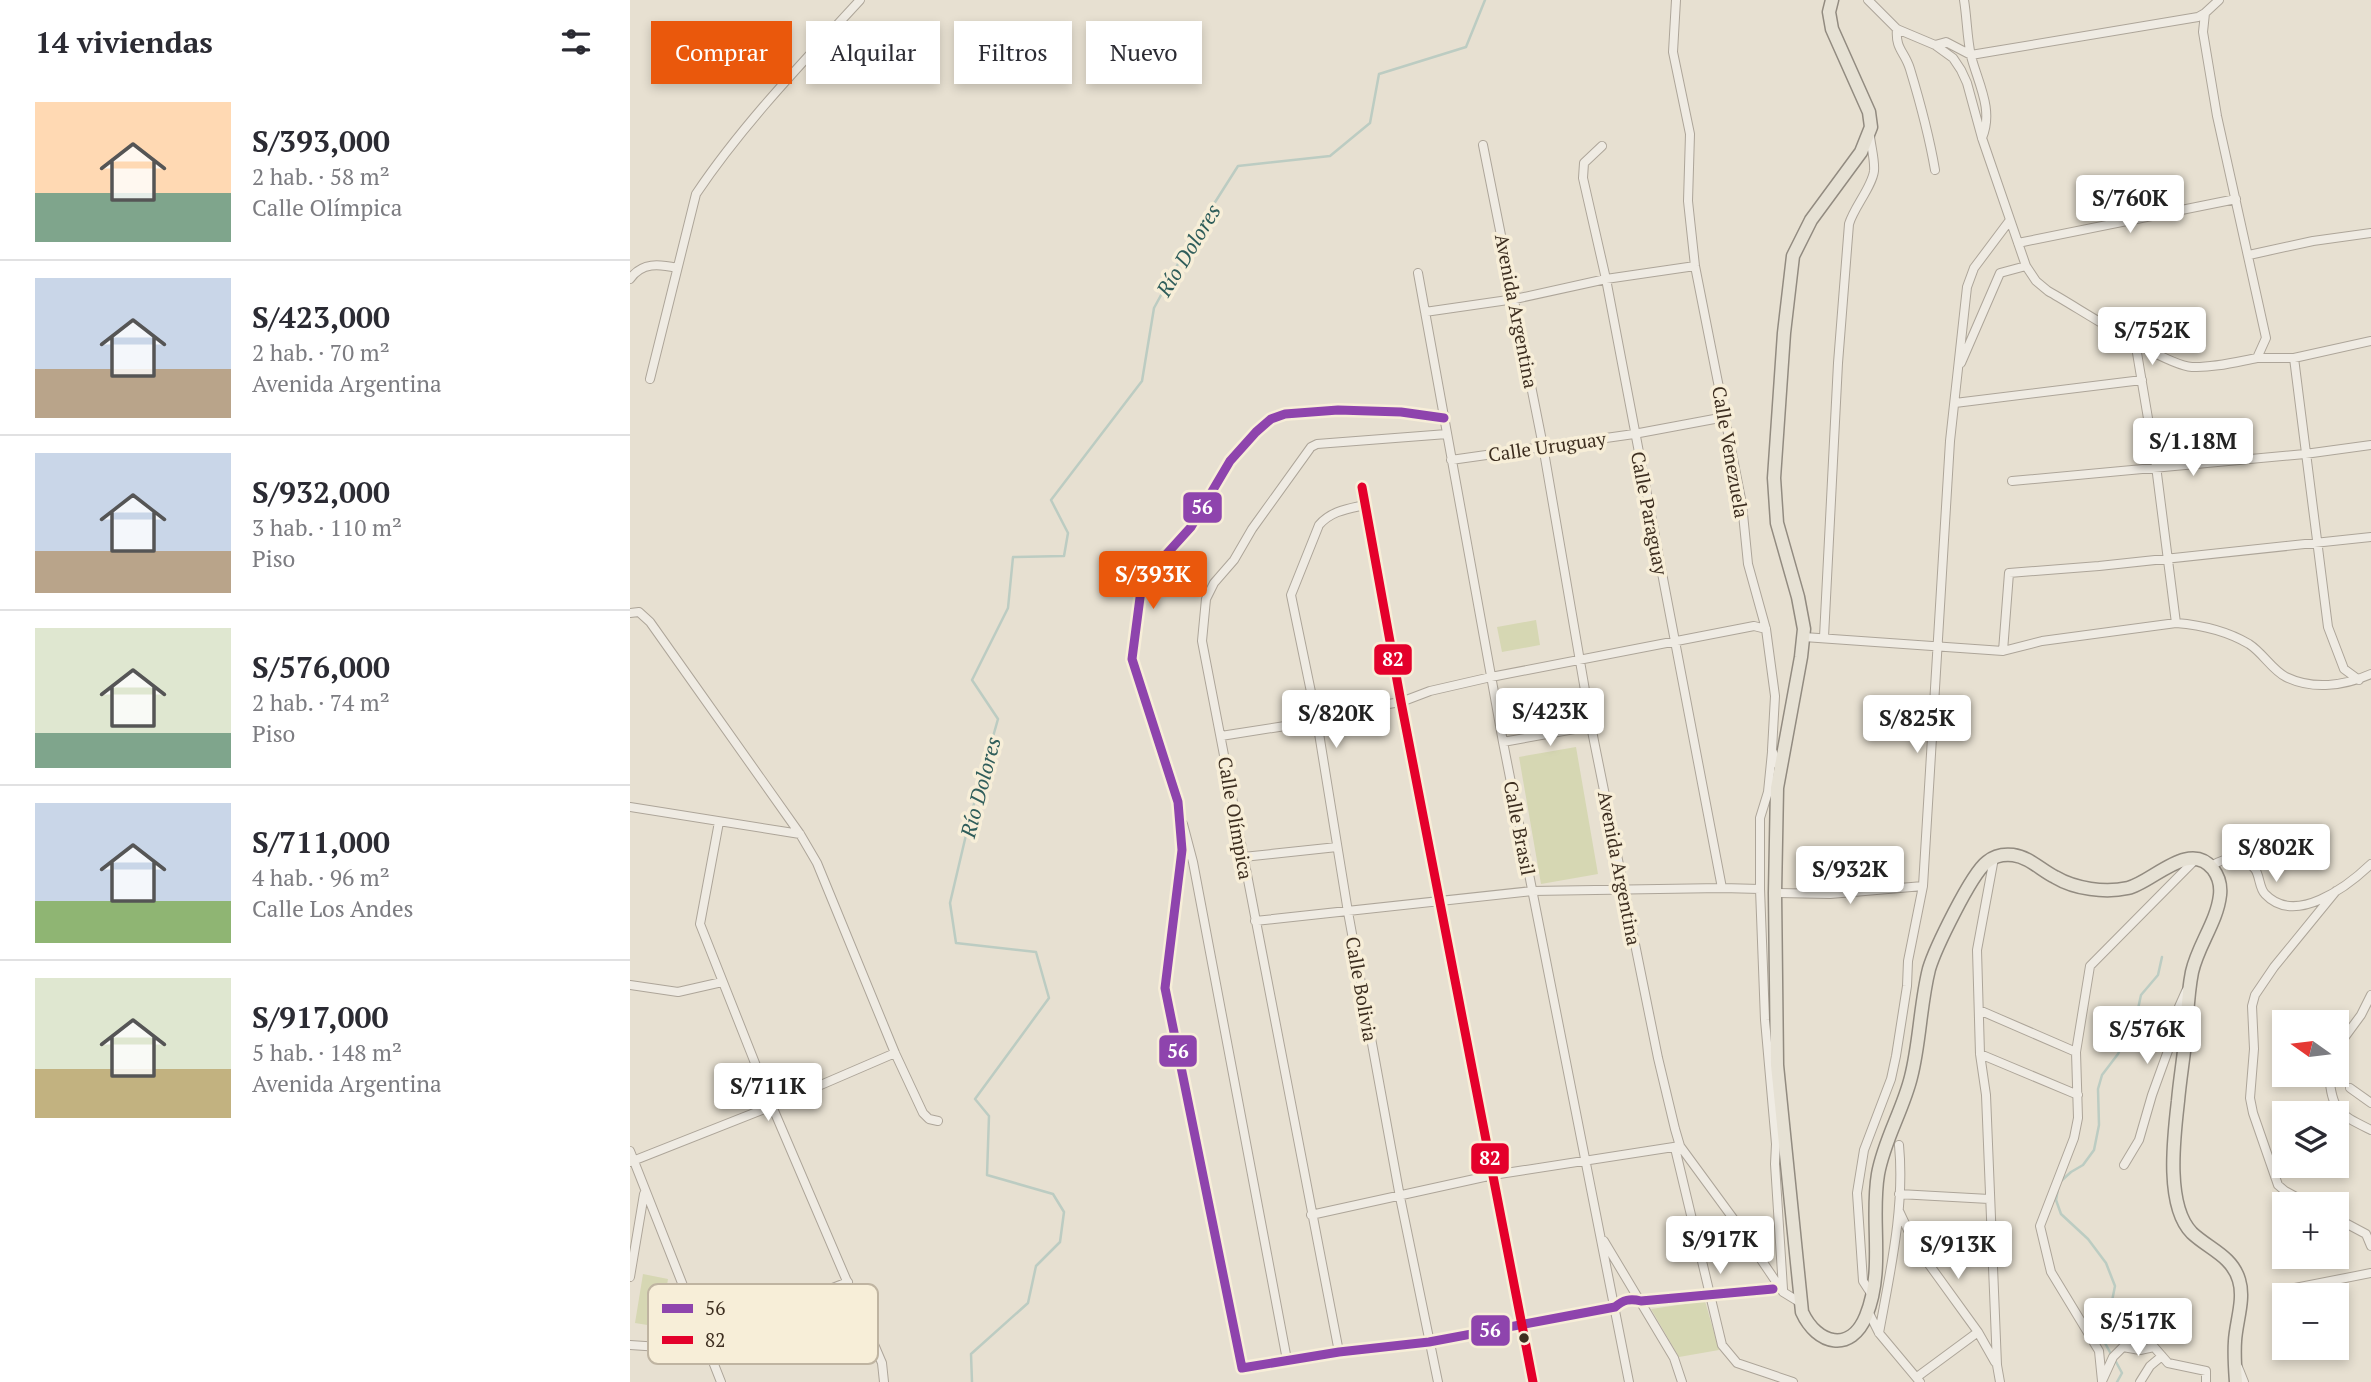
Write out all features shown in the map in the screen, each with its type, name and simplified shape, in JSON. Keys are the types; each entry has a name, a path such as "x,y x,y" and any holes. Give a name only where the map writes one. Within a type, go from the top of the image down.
{"main road":[{"path":"1832,0 1829,12 1832,29 1868,112 1870,134 1861,152 1804,231 1793,256 1774,460 1777,523 1798,597 1804,637 1779,767 1775,893 1777,1065 1802,1312 1815,1334 1834,1340 1854,1334 1868,1311 1878,1261 1878,1178 1887,1141 1912,1077 1929,969 1943,935 1981,867 1994,858 2015,855 2072,884 2115,890 2138,886 2176,862 2194,860 2211,866 2219,881 2220,898 2196,958 2191,982 2175,1125 2177,1202 2180,1216 2186,1226 2229,1261 2239,1279 2241,1287 2235,1358 2236,1382"}],"street":[{"path":"650,379 691,205 703,184 806,58 860,0"},
{"name":"Calle Venezuela","path":"1676,0 1673,52 1690,134 1688,201 1695,266 1742,504 1748,564 1766,629 1775,696 1772,750 1779,767"},
{"path":"1868,0 1897,29 1935,45 1953,58 1964,76 1982,138 2026,266 2036,281 2048,291 2135,341 2181,364 2192,366 2257,358 2294,358 2371,341"},
{"path":"1964,0 1971,55 1985,105 1987,126 1982,138"},
{"path":"1935,45 1946,42 1971,55 2198,17 2219,0"},
{"path":"2205,13 2204,39 2217,116 2266,338 2257,358"},
{"path":"1897,29 1897,46 1909,64 1931,143 1935,170"},
{"path":"1824,637 1837,377 1849,224 1853,209 1870,183 1874,171 1870,134"},
{"name":"Avenida Argentina","path":"1483,145 1544,446 1591,726 1677,1147 1735,1221 1783,1292 1801,1303"},
{"name":"Calle Paraguay","path":"1602,146 1584,163 1583,169 1723,888"},
{"path":"2018,243 2236,199"},
{"path":"1872,1295 1863,1281 1857,1194 1864,1150 1891,1079 1896,1056 1907,986 1908,961 1923,886 1948,476 1967,287 1974,268 2010,220"},
{"path":"2249,255 2312,241 2371,233"},
{"path":"630,279 635,272 650,265 677,268"},
{"path":"1425,312 1515,299 1606,279 1695,266"},
{"path":"1957,373 2000,273 2026,266"},
{"name":"Calle Brasil","path":"1418,274 1503,742 1629,1382"},
{"path":"2135,341 2156,466 2176,623"},
{"path":"2294,358 2328,627 2344,669 2359,680"},
{"path":"1955,402 2142,380"},
{"path":"1287,1360 1193,862 1178,802 1132,659 1141,590 1162,559 1191,527 1230,461 1271,419 1285,414 1338,410 1401,412 1444,418"},
{"name":"Calle Uruguay","path":"1451,460 1634,434 1725,417"},
{"name":"Calle Olímpica","path":"1339,1352 1202,641 1206,599 1214,583 1234,560 1252,529 1284,487 1305,453 1317,444 1447,434"},
{"path":"2012,481 2305,454 2371,445"},
{"path":"1362,487 1533,1382"},
{"name":"Calle Bolivia","path":"1366,505 1334,512 1325,517 1291,595 1317,720 1348,912 1400,1197 1438,1382"},
{"path":"2003,651 2009,573 2371,537"},
{"path":"630,613 639,612 650,622 800,834 817,863 895,1053 923,1113 929,1119 938,1121"},
{"path":"1804,637 2003,651 2042,641 2176,623 2208,628 2250,645 2285,676 2307,683 2332,686 2359,680 2371,674"},
{"path":"1221,736 1317,720 1351,710 1401,702 1430,691 1491,677 1675,640 1754,626 1766,629"},
{"path":"1503,742 1591,726"},
{"path":"1772,750 1768,792 1760,818 1760,890 1765,1020 1776,1144 1783,1292"},
{"path":"1178,802 1181,850 1166,988 1242,1368 1339,1352 1429,1342 1615,1307 1633,1299 1641,1301 1773,1289"},
{"path":"630,807 800,834"},
{"path":"719,822 700,924 772,1106 848,1282 843,1284"},
{"path":"1243,857 1337,847"},
{"path":"2211,866 2228,857 2241,859 2255,869 2263,893 2277,903 2293,907 2307,905 2336,891 2371,864"},
{"path":"1994,858 1977,950 1980,1054 1986,1096 1997,1365 2000,1382"},
{"path":"2102,1382 2099,1351 2051,1272 2040,1226 2074,1138 2078,1118 2076,1052 2090,966 2194,860"},
{"path":"1775,893 1830,894 1923,886"},
{"path":"1255,922 1532,891 1723,888 1760,890"},
{"path":"2285,1192 2278,1185 2250,1098 2254,1049 2252,1006 2255,995 2274,967 2336,891"},
{"path":"630,985 678,992 722,982"},
{"path":"2124,1165 2139,1140 2169,1048 2174,1018 2191,982"},
{"path":"2349,1029 2371,996"},
{"path":"1979,1010 2076,1052"},
{"path":"632,1161 772,1106 895,1053"},
{"path":"1980,1054 2078,1096"},
{"path":"2331,1087 2333,1104 2340,1113 2371,1130"},
{"path":"2350,1088 2371,1103"},
{"path":"1879,1333 1893,1255 1902,1175 1899,1145"},
{"path":"1311,1215 1493,1175 1677,1147 1722,1345 1737,1363 1793,1382"},
{"path":"630,1152 682,1284"},
{"path":"630,1277 645,1192"},
{"path":"1899,1194 1989,1199"},
{"path":"1897,1209 1915,1245 1978,1332 1997,1365"},
{"path":"2349,1225 2367,1234 2371,1246"},
{"path":"1600,1234 1674,1357 1682,1382"},
{"path":"2320,1283 2371,1273"},
{"path":"1868,1311 1879,1333 1919,1380 1978,1332"},
{"path":"630,1345 648,1346"},
{"path":"2102,1382 2113,1357 2123,1347 2140,1350 2154,1347 2168,1363 2206,1371 2206,1382"},
{"path":"878,1353 884,1382"},
{"path":"2140,1382 2150,1366 2162,1356"},
{"path":"2235,1358 2244,1382"},
{"path":"714,1364 721,1382"}],"green space":[{"path":"1536,620 1540,645 1502,652 1497,627"},
{"path":"1576,747 1598,874 1541,884 1519,757"},
{"path":"643,1274 668,1279 667,1284 648,1284 648,1325 635,1323"},
{"path":"1705,1301 1719,1350 1679,1357 1651,1309"}],"waterway":[{"name":"Río Dolores","path":"972,1382 971,1354 1028,1303 1036,1266 1060,1242 1064,1212 1053,1194 987,1175 989,1116 975,1099 1049,998 1036,952 956,943 950,903 970,818 998,719 972,680 1008,608 1013,557 1064,556 1068,533 1051,500 1142,381 1154,308 1191,240 1238,166 1330,156 1370,123 1379,74 1466,47 1485,0"},
{"path":"2060,1182 2083,1165 2094,1150 2099,1125 2098,1089 2102,1075 2118,1054 2136,1018 2141,995 2158,975 2162,957"},
{"path":"2058,1189 2056,1200 2061,1214 2088,1239 2106,1263 2115,1286 2112,1301 2101,1314 2100,1334 2111,1354"},
{"path":"2115,1360 2122,1373 2117,1382"}],"transit line":[{"name":"56","path":"1444,418 1401,412 1338,410 1285,414 1271,419 1230,461 1191,527 1162,559 1141,590 1132,659 1178,802 1182,850 1165,988 1242,1368 1339,1352 1429,1342 1615,1307 1630,1300 1773,1289"},
{"name":"82","path":"1362,487 1533,1382"}]}
